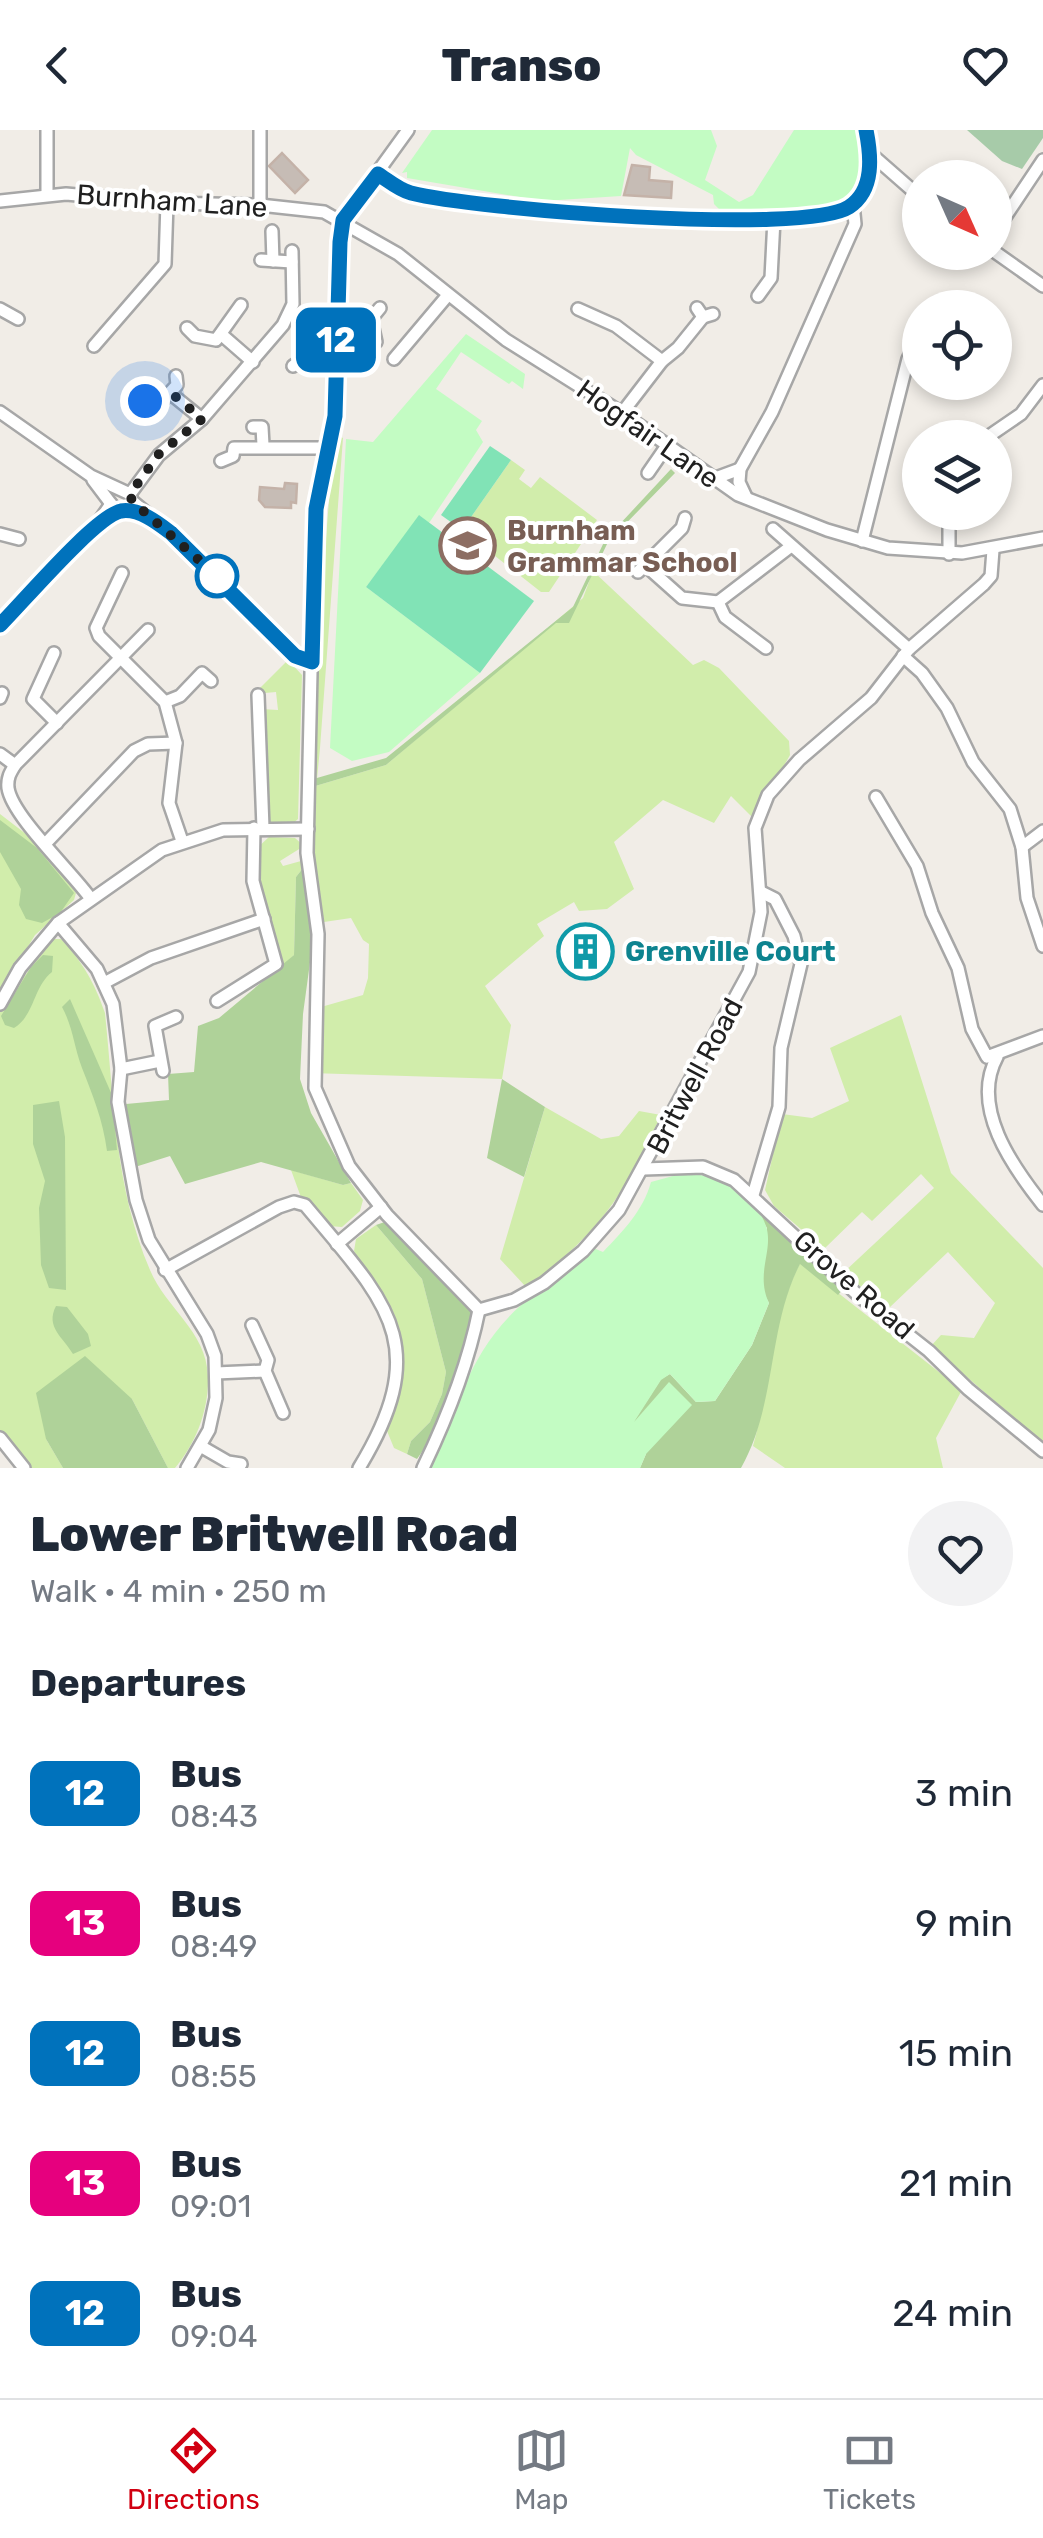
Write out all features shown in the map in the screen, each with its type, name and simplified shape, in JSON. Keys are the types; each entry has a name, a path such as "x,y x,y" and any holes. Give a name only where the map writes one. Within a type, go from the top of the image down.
{"street":[{"path":"46,194 47,130"},
{"path":"408,130 343,220 336,312 335,416 315,517 307,853 318,934 314,1088 349,1166 381,1207 478,1310 472,1344 423,1468"},
{"path":"378,174 414,194 507,205 639,216 774,219 838,213 853,204 869,175 866,130"},
{"path":"257,131 260,204"},
{"path":"870,154 902,182"},
{"path":"1012,206 1043,160"},
{"path":"869,175 893,174"},
{"name":"Burnham Lane","path":"0,200 46,194 167,204 260,204 324,212 343,220"},
{"path":"94,346 165,264 167,204"},
{"path":"746,498 739,482 740,469 772,412 855,224 853,204"},
{"path":"758,296 771,278 774,219"},
{"name":"Hogfair Lane","path":"343,220 398,254 506,340 746,498 862,541 949,554 993,550"},
{"path":"0,625 148,468 202,419 283,325 293,304 292,257 267,261 272,231"},
{"path":"1012,264 1043,285"},
{"path":"394,358 448,294"},
{"path":"187,328 216,340 241,306"},
{"path":"376,342 372,320 380,308"},
{"path":"0,309 18,319"},
{"path":"578,310 616,326 662,360"},
{"path":"336,312 372,320"},
{"path":"622,414 704,313"},
{"path":"222,335 253,362"},
{"path":"293,366 308,351 336,358"},
{"path":"134,394 145,401 156,401 177,386 176,376"},
{"path":"862,541 902,383"},
{"path":"1012,420 1043,385"},
{"path":"170,392 202,419"},
{"path":"0,412 190,548 295,656 312,662"},
{"path":"259,424 262,445"},
{"path":"648,473 668,444"},
{"path":"221,460 233,456 234,448 330,448"},
{"path":"713,478 740,469"},
{"path":"685,518 682,528 642,568 682,598 718,602 790,546"},
{"path":"773,530 906,652 947,708 973,762 1010,809 1022,847 1026,898 1043,946"},
{"path":"949,530 949,554"},
{"path":"0,534 19,539"},
{"path":"993,550 1043,538"},
{"name":"Britwell Road","path":"478,1310 514,1300 562,1270 602,1231 644,1169 749,972 760,933 755,828 768,794 799,760 871,698 906,652 984,584 994,566 993,550"},
{"path":"122,572 96,628 99,636 165,702 176,743 169,803 182,840"},
{"path":"718,602 725,616 766,648"},
{"path":"91,898 16,810 8,791 8,777 15,765 148,630"},
{"path":"54,653 33,699 57,723"},
{"path":"165,702 180,696 202,673 212,681"},
{"path":"217,1001 276,964 253,881 259,828 258,695"},
{"path":"46,842 134,751 148,744 176,743"},
{"path":"0,754 15,765"},
{"path":"876,797 917,866 932,912 958,968 962,1000 978,1045 987,1057 996,1056 1043,1036"},
{"path":"0,1004 20,968 58,924 91,898 182,840 223,830 308,829"},
{"path":"1022,847 1043,831"},
{"path":"753,1195 779,1107 781,1048 800,964 794,936 775,900 761,892"},
{"path":"104,983 151,958 264,919"},
{"path":"58,924 82,949 113,1004 121,1069 118,1102 136,1200 149,1240 207,1334 216,1372 216,1398 202,1447 187,1468"},
{"path":"121,1069 161,1066 155,1026 176,1017"},
{"path":"996,1056 986,1084 996,1130 1021,1177 1043,1205"},
{"name":"Grove Road","path":"644,1169 703,1167 734,1180 858,1296 923,1345 968,1390 1043,1451"},
{"path":"166,1270 294,1202 305,1205 374,1288 389,1316 396,1342 397,1366 391,1398 360,1468"},
{"path":"337,1244 381,1207"},
{"path":"252,1325 268,1360 265,1370 284,1413"},
{"path":"216,1372 265,1370"},
{"path":"0,1438 24,1468"},
{"path":"202,1447 228,1462 241,1464"}],"green space":[{"path":"432,130 711,130 717,146 705,180 739,202 753,195 794,130 859,130 862,165 855,188 836,202 782,212 723,213 714,204 713,195 636,155 630,148 621,196 543,201 407,178 407,172 402,173"},
{"path":"967,130 1043,130 1043,138 1022,169 1012,165 1012,160 1001,160"},
{"path":"466,334 525,374 523,389 461,352 436,389 482,421 476,430 483,442 429,523 420,516 366,587 480,673 389,752 352,761 330,748 346,439 373,442"},
{"path":"336,434 343,438 320,748 317,779 310,780 316,602 323,577 330,487 323,484"},
{"path":"490,446 511,460 462,530 441,515"},
{"path":"511,460 525,470 519,479 531,488 540,477 597,520 549,592 541,592 462,530"},
{"path":"671,469 675,473 608,542 569,623 556,623 386,765 312,787 310,780 386,758 573,607 605,540"},
{"path":"419,515 534,601 480,673 366,587"},
{"path":"593,571 693,665 704,660 719,668 789,741 790,755 754,819 731,796 714,823 663,800 614,842 634,889 607,909 579,911 574,902 537,924 544,936 485,986 511,1025 502,1079 310,1073 314,1009 363,995 369,944 351,918 324,922 314,858 312,787 386,765 583,598"},
{"path":"288,660 302,675 298,819 290,826 271,825 266,818 261,709 278,710 276,692 265,693 265,700 260,688"},
{"path":"0,814 39,844 76,893 74,900 35,935 0,993"},
{"path":"0,820 37,848 74,893 60,913 42,923 26,919 19,905 21,889 0,852"},
{"path":"269,837 295,838 304,846 280,861 283,866 301,861 303,868 296,877 294,955 279,970 255,879 255,850"},
{"path":"303,868 314,933 303,1014 300,1079 311,1113 351,1183 343,1185 261,1162 185,1184 170,1156 135,1167 126,1104 169,1100 168,1074 194,1072 198,1026 219,1018 294,955 296,877"},
{"path":"52,939 61,939 76,956 105,1013 118,1143 138,1239 157,1284 193,1333 206,1360 208,1389 204,1413 195,1437 175,1468 168,1468 132,1399 46,1439 63,1468 27,1468 0,1432 0,1009"},
{"path":"43,955 53,956 52,972 21,1022 14,1028 5,1025 1,1016 31,967"},
{"path":"70,999 112,1095 117,1150 107,1151 97,1108 62,1007"},
{"path":"901,1015 951,1173 1043,1268 1043,1443 931,1346 941,1335 974,1338 995,1303 948,1252 889,1308 843,1273 934,1188 921,1174 872,1221 862,1212 824,1249 774,1206 765,1190 782,1114 812,1118 849,1101 830,1048"},
{"path":"502,1079 545,1107 524,1177 487,1158"},
{"path":"59,1101 65,1137 66,1290 49,1288 41,1265 39,1208 45,1181 33,1144 33,1105"},
{"path":"545,1107 601,1139 619,1136 639,1111 661,1115 607,1211 573,1249 527,1288 500,1259"},
{"path":"291,1170 343,1185 351,1183 363,1200 360,1211 342,1227 328,1226 302,1200"},
{"path":"684,1173 709,1177 744,1195 761,1214 768,1235 764,1282 769,1303 752,1345 715,1401 696,1402 670,1374 661,1380 634,1422 669,1382 692,1405 646,1454 640,1468 429,1468 476,1362 502,1324 576,1265 591,1247 603,1252 638,1211 651,1182"},
{"path":"747,1196 845,1287 838,1295 800,1264 782,1314 761,1419 741,1468 640,1468 646,1454 628,1430 661,1379 670,1374 696,1402 715,1401 752,1345 769,1303 760,1286 767,1228"},
{"path":"399,1217 458,1279 475,1309 438,1429 417,1459 407,1454 411,1441 430,1422 446,1372 422,1279 376,1225"},
{"path":"376,1225 422,1279 446,1372 430,1422 411,1441 407,1454 394,1448 387,1431 401,1376 398,1325 381,1290 354,1251 356,1239"},
{"path":"800,1263 962,1390 936,1438 943,1468 785,1468 753,1446 777,1329"},
{"path":"56,1306 67,1307 88,1334 91,1346 73,1354 54,1326"},
{"path":"85,1356 132,1399 168,1468 63,1468 46,1439 36,1393"}],"building":[{"path":"282,153 308,180 295,193 269,166"},
{"path":"632,165 650,167 649,180 672,182 671,198 624,195"},
{"path":"285,483 297,484 296,503 291,502 291,508 265,507 259,500 260,487 284,489"},
{"name":"Grenville Court","path":"589,924 608,958 581,971 578,966 575,968 561,942"}],"bus line":[{"name":"12","path":"0,625 95,527 118,510 125,510 153,520 190,548 295,656 312,662 316,509 335,416 340,242 343,220 378,174 414,194 507,205 606,214 774,219 838,213 853,204 869,175 866,130"}],"place":[{"name":"Burnham Grammar School","path":"468,546"},
{"name":"Grenville Court","path":"586,951"}],"route":[{"path":"145,401 164,399 170,392 202,419 159,454 130,494 132,501 190,548 217,576"}]}
